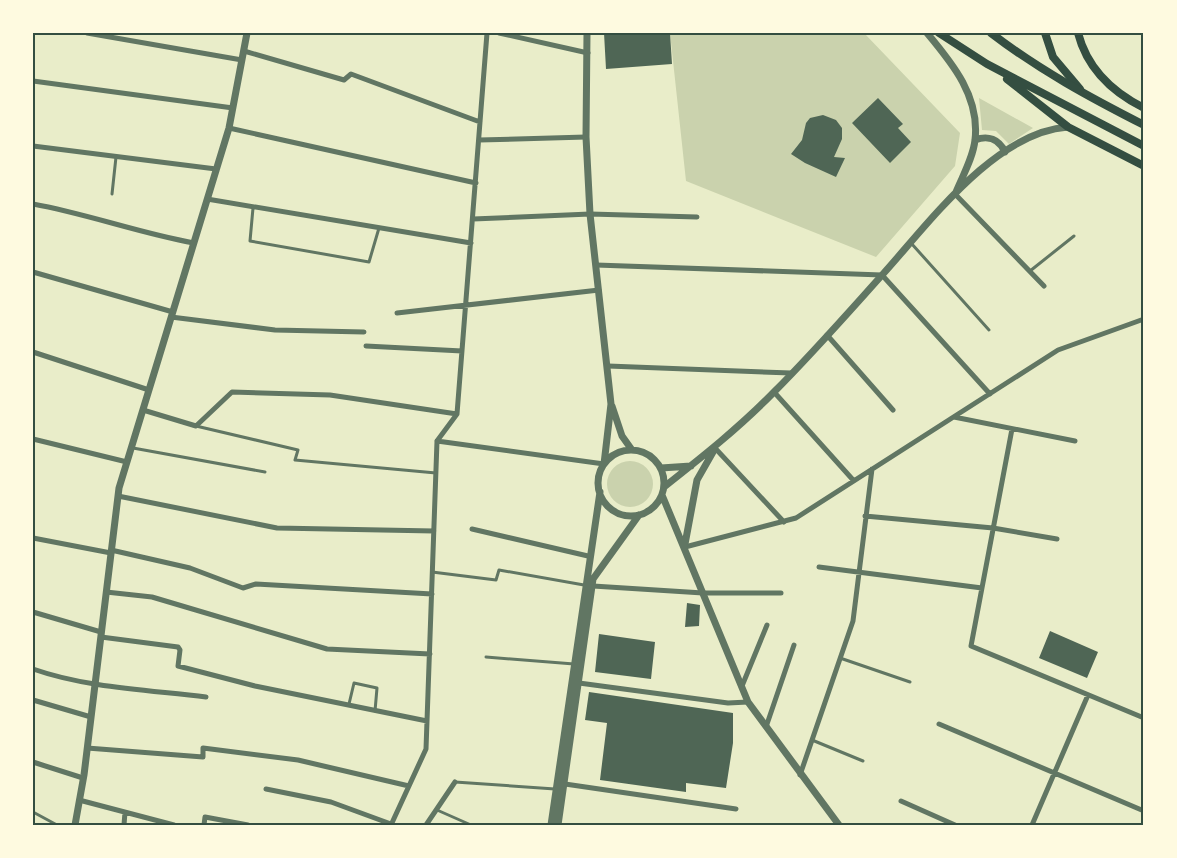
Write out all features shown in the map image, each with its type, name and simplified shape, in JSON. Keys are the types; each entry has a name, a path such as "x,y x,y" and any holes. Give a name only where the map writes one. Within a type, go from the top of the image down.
{"main road":[{"path":"939,33 987,64 1144,146"},
{"path":"992,33 1016,52 1085,94 1144,125"},
{"path":"1045,33 1053,57 1085,94"},
{"path":"1078,33 1085,55 1093,67 1111,87 1144,108"},
{"path":"987,64 1068,127 1144,166"}],"street":[{"path":"87,33 242,60"},
{"path":"75,825 87,748 118,496 229,128 247,33"},
{"path":"266,789 331,801 391,824 426,749 437,441 457,414 487,33"},
{"path":"499,33 588,53"},
{"path":"587,33 586,137 590,214 611,404 604,465"},
{"path":"927,33 952,63 969,92 974,113 975,140 955,194"},
{"path":"244,51 344,80 351,74 480,122"},
{"path":"33,81 233,108"},
{"path":"551,825 590,582 639,515 657,504 663,491 715,448 774,392 955,194 1005,152 1049,128 1068,127"},
{"path":"229,128 476,183"},
{"path":"479,140 586,137"},
{"path":"975,140 990,138 999,143 1005,152"},
{"path":"33,146 216,169"},
{"path":"955,194 1044,286"},
{"path":"207,199 471,243"},
{"path":"33,204 70,211 161,237 194,243"},
{"path":"473,219 590,214 697,217"},
{"path":"596,266 882,276 990,394"},
{"path":"33,272 172,315 275,330 364,332"},
{"path":"397,313 599,290"},
{"path":"685,547 796,518 1058,350 1144,319"},
{"path":"827,335 893,410"},
{"path":"366,346 462,351"},
{"path":"33,352 149,390"},
{"path":"608,366 791,373"},
{"path":"143,410 196,426 232,392 330,394 457,414"},
{"path":"774,392 854,481"},
{"path":"611,404 622,436 632,450"},
{"path":"954,417 1076,441"},
{"path":"1012,429 970,646 1144,718"},
{"path":"33,439 127,462"},
{"path":"437,441 604,465"},
{"path":"715,448 784,522"},
{"path":"685,547 697,480 715,448"},
{"path":"558,825 579,683 590,582 588,556 600,492 600,473 612,457 632,450 649,455 661,468 663,491 748,702 839,825"},
{"path":"661,468 691,466"},
{"path":"800,775 853,621 872,469"},
{"path":"600,492 610,508 619,513 639,515"},
{"path":"118,496 277,528 434,531"},
{"path":"865,516 993,528 1057,539"},
{"path":"472,529 588,556"},
{"path":"33,538 111,551 190,568 243,588 256,585 432,594"},
{"path":"819,567 982,588"},
{"path":"590,582 703,593 781,593"},
{"path":"106,592 134,593 152,597 327,649 430,654"},
{"path":"33,612 101,634 178,647 180,650 178,666 255,686 427,721"},
{"path":"742,686 767,625"},
{"path":"766,727 794,645"},
{"path":"33,669 52,676 95,683 206,697"},
{"path":"579,683 728,703 748,702"},
{"path":"1032,825 1088,695"},
{"path":"33,700 91,717"},
{"path":"939,724 1144,811"},
{"path":"87,748 203,757 203,748 298,760 409,786"},
{"path":"33,762 83,778"},
{"path":"426,825 455,782"},
{"path":"565,784 736,809"},
{"path":"79,800 158,823 174,825"},
{"path":"901,801 955,825"},
{"path":"124,825 125,812"},
{"path":"204,825 205,817 248,825"}],"lane":[{"path":"112,194 116,157"},
{"path":"253,206 250,241 369,262 379,228"},
{"path":"1030,271 1074,236"},
{"path":"911,243 989,330"},
{"path":"196,426 298,450 295,460 436,473"},
{"path":"131,447 265,472"},
{"path":"432,572 496,580 499,570 590,582"},
{"path":"486,657 576,664"},
{"path":"840,658 910,682"},
{"path":"349,706 354,683 377,688 375,711"},
{"path":"812,740 863,761"},
{"path":"455,782 557,790"},
{"path":"437,810 471,825"},
{"path":"33,812 57,825"}],"green space":[{"path":"670,33 864,33 960,133 955,166 876,257 686,181"},
{"path":"979,98 1033,128 1009,144 996,131 982,130"},
{"path":"630,461 646,468 653,484 646,500 630,507 614,500 607,484 614,468"}],"building":[{"path":"604,33 670,33 672,64 606,69"},
{"path":"878,98 903,124 898,128 911,142 890,163 852,123"},
{"path":"823,115 836,120 842,128 842,139 834,157 845,158 836,177 791,154 802,140 806,123 810,118"},
{"path":"687,603 700,605 699,626 685,627"},
{"path":"1050,631 1098,652 1087,678 1039,658"},
{"path":"599,634 655,642 651,679 595,672"},
{"path":"589,692 733,713 733,743 726,788 686,783 686,792 600,780 607,723 585,720"}]}
